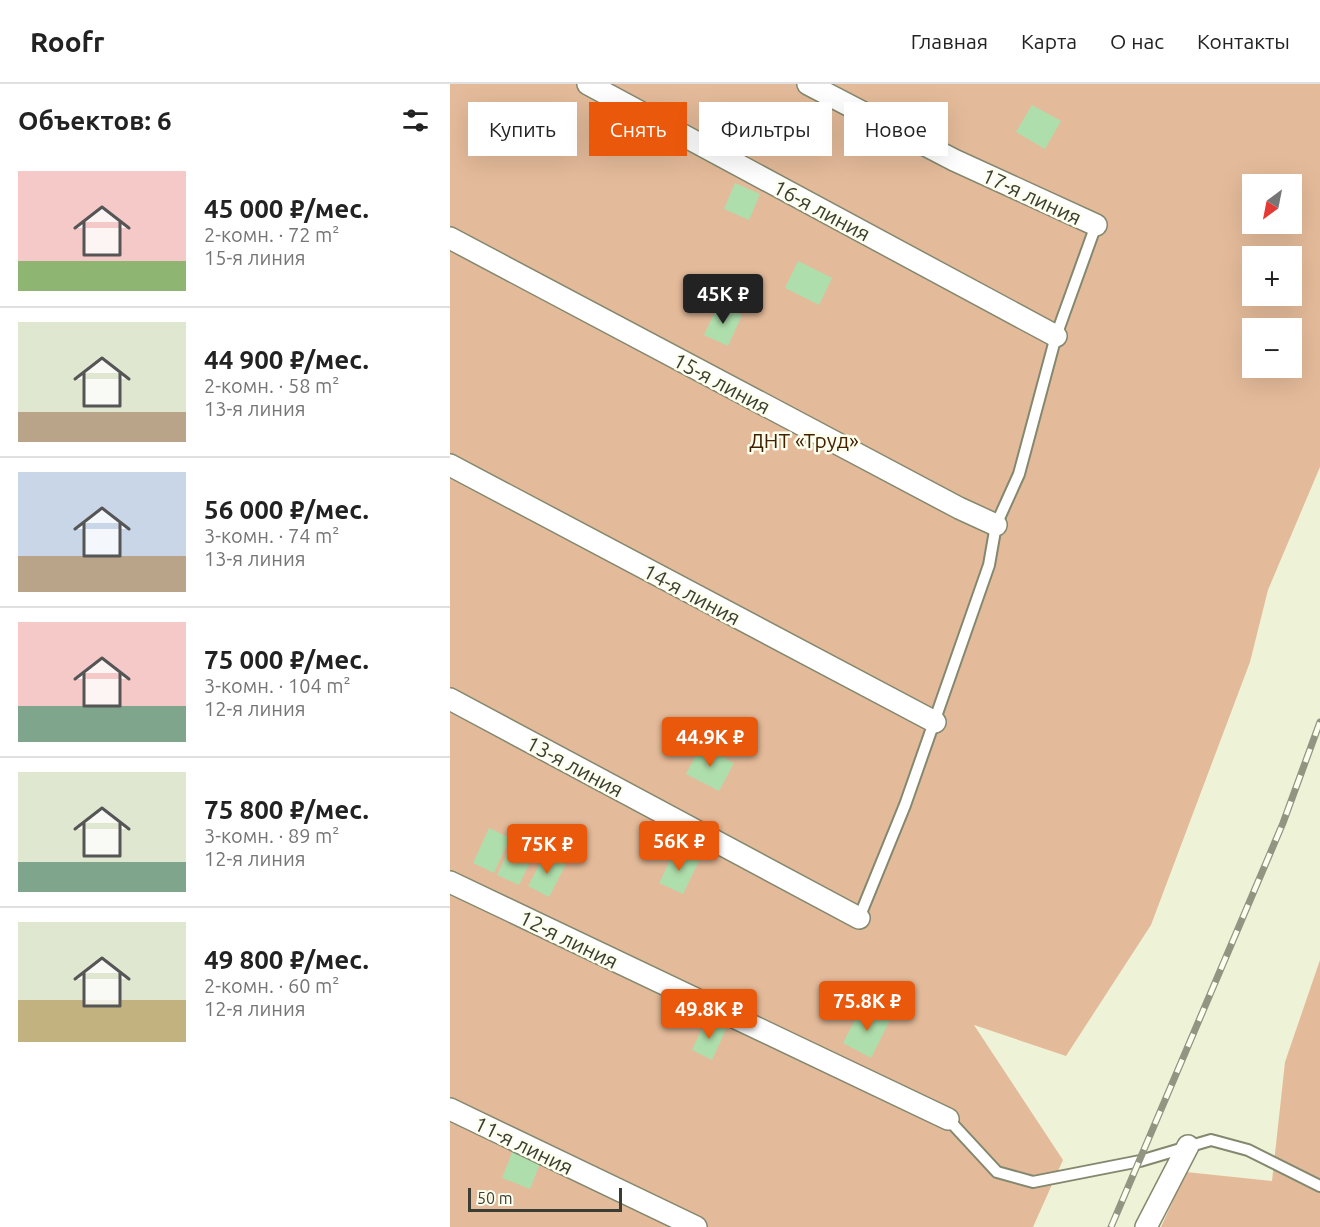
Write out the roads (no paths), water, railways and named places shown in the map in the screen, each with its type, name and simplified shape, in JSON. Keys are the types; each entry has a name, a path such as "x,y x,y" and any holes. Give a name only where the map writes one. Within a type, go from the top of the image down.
{"street":[{"name":"16-я линия","path":"588,84 1056,336"},
{"name":"17-я линия","path":"808,84 954,160 1096,225"},
{"name":"15-я линия","path":"450,238 958,508 996,525"},
{"name":"14-я линия","path":"450,465 935,722"},
{"name":"13-я линия","path":"450,699 859,918"},
{"name":"12-я линия","path":"450,882 948,1119"},
{"name":"11-я линия","path":"450,1109 696,1227"},
{"path":"1146,1227 1188,1146"}],"lane":[{"path":"859,918 935,722 989,565 996,525 1019,474 1056,336 1096,225"},
{"path":"948,1119 997,1172 1033,1182 1140,1161 1211,1140 1248,1150 1320,1186"}],"railway":[{"path":"1111,1227 1283,823 1320,722"}],"park label":[{"name":"ДНТ «Труд»","path":"804,440"}]}
